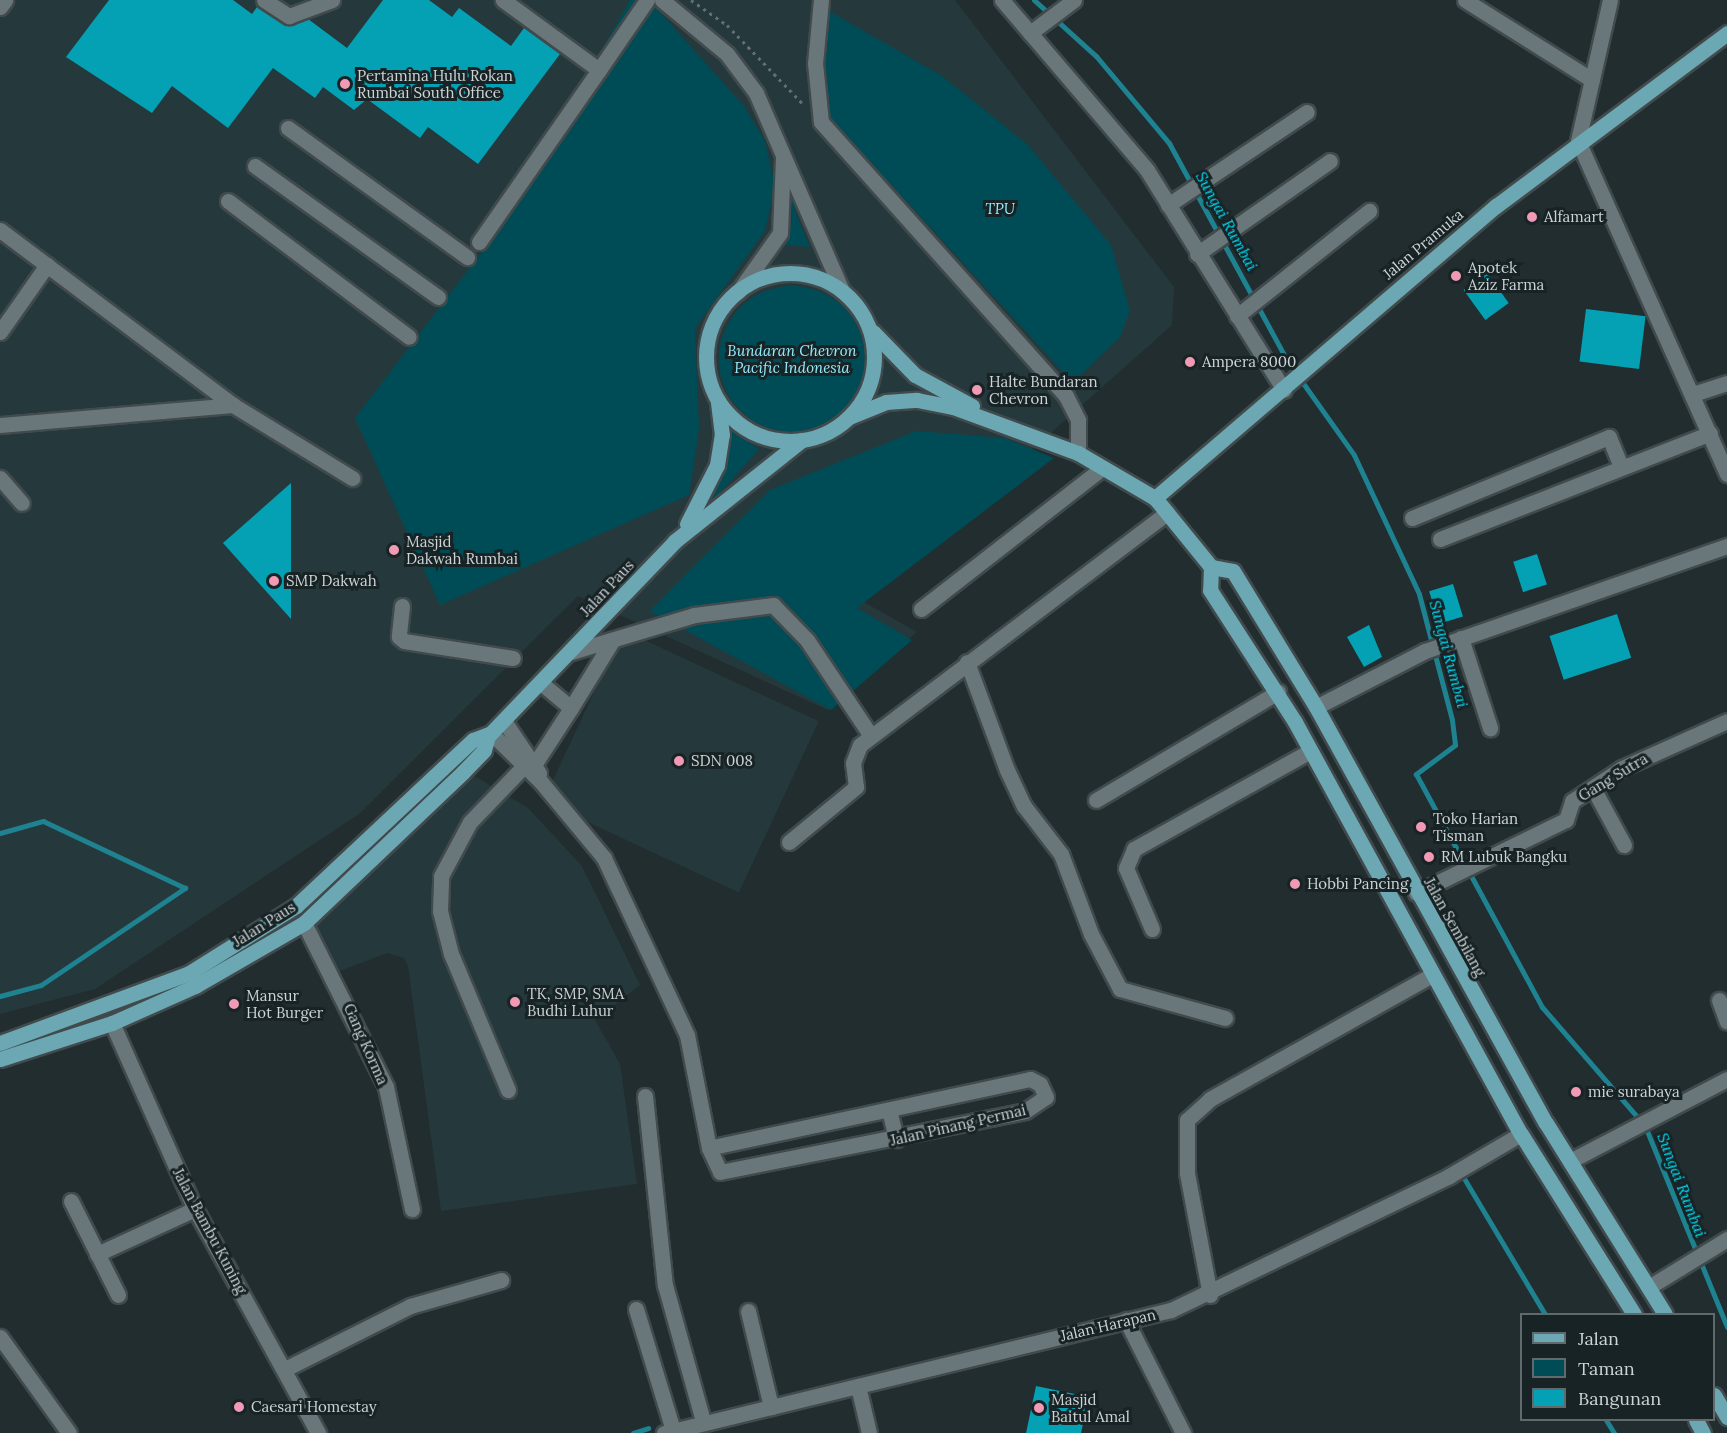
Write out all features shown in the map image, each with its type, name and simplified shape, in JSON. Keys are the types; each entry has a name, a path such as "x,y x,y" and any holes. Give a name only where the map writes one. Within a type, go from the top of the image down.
{"main road":[{"name":"Jalan Pramuka","path":"1155,498 1284,390 1312,363 1578,141 1727,33"},
{"path":"1009,426 915,375 870,328 842,291 799,274 776,274 738,292 723,307 707,342 709,381 718,401 752,432 802,440 886,402 917,400 1009,426 1078,453 1155,498 1211,567 1233,572"},
{"path":"849,417 873,374 870,328"},
{"name":"Jalan Paus","path":"675,541 702,502 717,465 722,435 718,401"},
{"name":"Jalan Paus","path":"0,1043 189,973 240,945 296,906 473,740 490,734 504,721 675,541 802,440"},
{"path":"1211,567 1210,590 1278,692 1430,976 1521,1134 1633,1313"},
{"path":"1210,590 1233,572"},
{"name":"Jalan Sembilang","path":"1233,572 1316,707 1416,893 1570,1161 1664,1313"},
{"name":"Jalan Paus","path":"0,1059 112,1023 195,986 304,923 463,772 484,750 490,734"},
{"path":"1715,1398 1727,1417"}],"street":[{"path":"0,7 5,0"},
{"path":"264,0 289,16 332,0"},
{"path":"503,0 600,70"},
{"path":"478,242 647,0"},
{"path":"662,0 727,54 756,93 783,146 816,238 842,291"},
{"path":"821,0 815,63 821,122 1066,396 1078,420 1078,453"},
{"path":"1030,33 1074,0"},
{"path":"1465,0 1592,80"},
{"path":"1610,0 1578,141 1727,474"},
{"path":"1005,1 1148,170 1197,254 1243,312 1284,390"},
{"path":"1168,205 1307,112"},
{"path":"288,128 467,257"},
{"path":"738,292 780,233 783,146"},
{"path":"1197,254 1330,161"},
{"path":"255,166 438,297"},
{"path":"228,201 409,337"},
{"path":"1243,312 1369,211"},
{"path":"0,230 233,405 352,478"},
{"path":"0,332 47,265"},
{"path":"1693,394 1727,383"},
{"path":"0,424 233,405"},
{"path":"1440,539 1710,433"},
{"path":"1412,518 1609,437 1621,467"},
{"path":"921,609 1102,468"},
{"path":"0,478 22,502"},
{"path":"789,842 856,787 854,756 871,736 1167,513"},
{"path":"1316,707 1432,648 1727,546"},
{"path":"571,652 694,615 773,605 807,640 871,736"},
{"path":"402,606 399,637 404,641 513,658"},
{"path":"1461,638 1490,728"},
{"path":"508,1090 451,954 441,911 441,876 470,822 528,766 571,708 612,641"},
{"path":"967,662 1007,770 1024,806 1045,826 1061,854 1091,934 1120,989 1225,1018"},
{"path":"541,684 571,708"},
{"path":"1096,800 1278,692"},
{"name":"Jalan Pinang Permai","path":"504,721 528,766"},
{"name":"Gang Sutra","path":"1416,893 1566,820 1568,806 1593,788 1655,752 1727,721"},
{"name":"Jalan Pinang Permai","path":"490,734 528,766 604,858 687,1035 709,1148 716,1168 731,1173 896,1139 1025,1111 1046,1097 1040,1084 1030,1079 709,1148"},
{"path":"1152,929 1126,867 1134,849 1311,751"},
{"path":"1593,788 1624,845"},
{"name":"Gang Korma","path":"304,923 386,1087 412,1209"},
{"path":"1210,1295 1187,1173 1187,1120 1210,1099 1430,976"},
{"path":"1719,1000 1727,1022"},
{"name":"Jalan Bambu Kuning","path":"112,1023 195,1209 318,1433"},
{"path":"1570,1161 1727,1079"},
{"path":"645,1096 665,1285 714,1424"},
{"path":"889,1110 896,1139"},
{"name":"Jalan Harapan","path":"669,1431 714,1424 771,1407 1126,1320 1210,1295 1449,1176 1521,1134"},
{"path":"71,1201 118,1295"},
{"path":"97,1254 195,1209"},
{"path":"1648,1287 1727,1239"},
{"path":"285,1370 410,1306 501,1280"},
{"path":"636,1309 669,1431"},
{"path":"748,1311 771,1407"},
{"path":"1126,1320 1183,1433"},
{"path":"0,1337 69,1433"},
{"path":"858,1386 869,1433"}],"path":[{"path":"691,0 727,25 821,122"}],"shaded area":[{"path":"0,0 955,0 1174,287 1172,325 862,601 917,632 828,710 578,596 359,814 95,989 0,1014"},
{"name":"SDN 008","path":"623,630 819,721 739,893 543,801"},
{"name":"TK, SMP, SMA Budhi Luhur","path":"468,772 528,808 582,866 640,985 595,1020 620,1064 637,1184 441,1211 408,966 404,958 387,953 337,972 304,907 395,847"}],"green space":[{"path":"630,0 649,0 744,106 765,141 775,185 765,231 695,328 699,429 689,495 440,605 355,418 501,227"},
{"name":"TPU","path":"822,7 942,76 1027,144 1111,245 1130,311 1120,337 1073,383 819,106"},
{"path":"790,187 798,219 810,247 785,245 792,223"},
{"name":"Bundaran Chevron Pacific Indonesia","path":"792,286 820,291 844,307 860,331 865,359 860,387 844,411 820,427 792,432 764,427 740,411 724,387 719,359 724,331 740,307 764,291"},
{"path":"731,431 759,449 710,504 728,463"},
{"path":"916,431 1004,438 1054,458 857,608 912,640 831,710 650,611 770,490"}],"building":[{"name":"Pertamina Hulu Rokan Rumbai South Office","path":"109,0 233,0 252,14 257,7 287,26 308,19 347,48 383,0 429,0 452,17 459,8 511,46 524,28 560,54 478,164 428,127 420,138 367,99 354,110 323,87 315,98 273,68 228,128 172,86 152,113 66,57"},
{"path":"1487,273 1509,303 1485,320 1464,290"},
{"path":"1586,309 1646,316 1639,369 1580,362"},
{"name":"SMP Dakwah","path":"291,483 291,619 223,543"},
{"path":"1537,554 1547,584 1523,592 1513,562"},
{"path":"1453,584 1463,617 1439,624 1429,591"},
{"path":"1617,614 1631,658 1564,680 1549,636"},
{"path":"1369,625 1382,657 1364,667 1347,637"},
{"path":"1036,1386 1089,1397 1081,1433 1026,1433"}],"waterway":[{"name":"Sungai Rumbai","path":"1034,0 1096,56 1169,143 1288,362 1354,455 1419,594 1452,720 1455,745 1416,774 1542,1007 1645,1126 1727,1327"},
{"path":"0,833 43,821 185,888"},
{"path":"0,996 41,985 185,888"},
{"path":"1465,1180 1544,1313"},
{"path":"1607,1421 1614,1433"},
{"path":"633,1433 648,1428"}],"place":[{"name":"Pertamina Hulu Rokan Rumbai South Office","path":"345,84"},
{"name":"Alfamart","path":"1532,217"},
{"name":"Apotek Aziz Farma","path":"1456,276"},
{"name":"Ampera 8000","path":"1190,362"},
{"name":"Halte Bundaran Chevron","path":"977,390"},
{"name":"Masjid Dakwah Rumbai","path":"394,550"},
{"name":"SMP Dakwah","path":"274,581"},
{"name":"SDN 008","path":"679,761"},
{"name":"Toko Harian Tisman","path":"1421,827"},
{"name":"RM Lubuk Bangku","path":"1429,857"},
{"name":"Hobbi Pancing","path":"1295,884"},
{"name":"TK, SMP, SMA Budhi Luhur","path":"515,1002"},
{"name":"Mansur Hot Burger","path":"234,1004"},
{"name":"mie surabaya","path":"1576,1092"},
{"name":"Caesari Homestay","path":"239,1407"},
{"name":"Masjid Baitul Amal","path":"1039,1408"}]}
